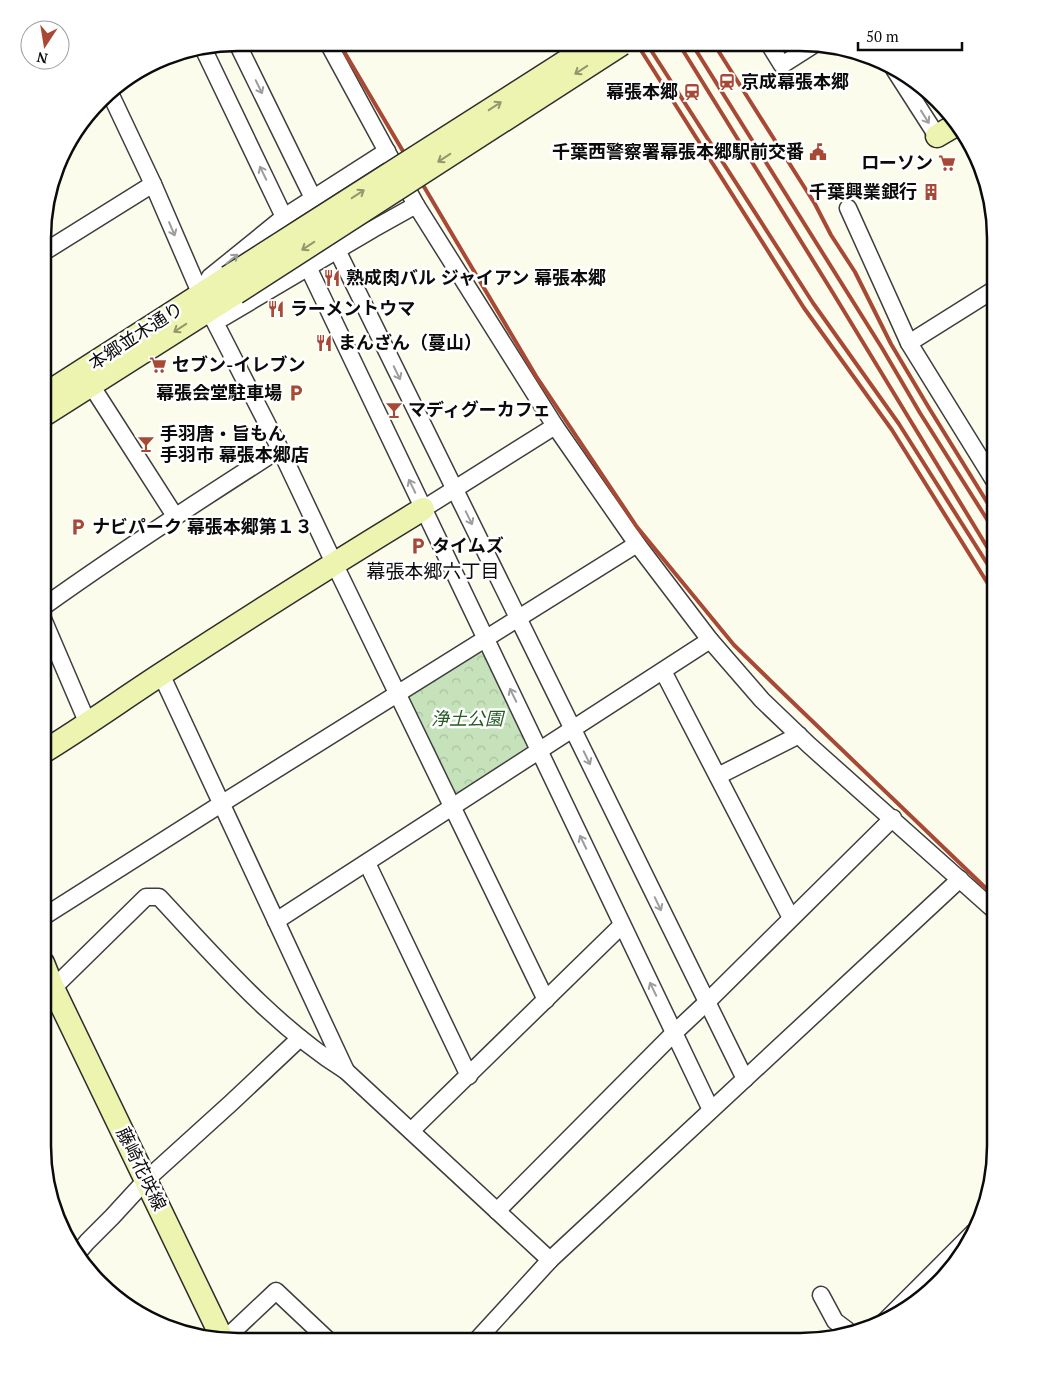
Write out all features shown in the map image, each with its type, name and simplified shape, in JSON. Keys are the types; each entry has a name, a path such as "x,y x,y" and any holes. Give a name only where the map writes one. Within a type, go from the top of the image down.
{"street":[{"path":"241,51 313,198"},
{"path":"332,51 416,205 555,426 637,544 710,640 762,700 987,904"},
{"path":"232,285 582,51"},
{"path":"232,285 611,51"},
{"path":"773,51 782,65 803,51"},
{"path":"206,54 284,217"},
{"path":"908,86 945,131"},
{"path":"113,100 153,184 205,303 280,449 546,1000"},
{"path":"205,303 210,277 284,217 387,151"},
{"path":"51,248 153,184"},
{"path":"205,303 224,317 416,205"},
{"path":"848,208 909,343 987,469"},
{"path":"337,250 706,1003 745,1078"},
{"path":"308,268 711,1110"},
{"name":"本郷並木通り","path":"51,411 91,385 232,285"},
{"path":"909,343 987,299"},
{"name":"本郷並木通り","path":"51,391 205,303"},
{"path":"91,385 175,516"},
{"path":"51,747 334,563 455,490 555,426"},
{"path":"51,602 175,516 280,449"},
{"path":"51,912 637,544"},
{"path":"51,636 88,724"},
{"path":"276,921 710,640"},
{"path":"663,671 792,918"},
{"path":"161,674 346,1072"},
{"path":"718,776 799,735"},
{"path":"497,1211 892,818"},
{"path":"367,863 469,1076"},
{"path":"483,1333 550,1260 960,879"},
{"path":"51,995 146,897 159,897 257,1000 300,1038 346,1072 550,1260"},
{"path":"411,1131 622,925"},
{"name":"藤崎花咲線","path":"51,995 146,1180 220,1331"},
{"path":"82,1249 146,1180 232,1103 300,1038"},
{"path":"908,1298 951,1256"},
{"path":"232,1332 276,1290 321,1333"},
{"path":"821,1295 835,1321 843,1327"}],"green space":[{"name":"浄土公園","path":"476,652 487,654 529,741 527,753 461,797 452,794 407,702 409,692"}],"railway":[{"path":"344,51 536,376 637,527 734,645 987,889"},
{"path":"641,51 804,308 892,430 987,582"},
{"path":"651,51 813,303 899,424 987,563"},
{"path":"683,51 987,547"},
{"path":"696,51 987,519"},
{"path":"718,51 815,204 831,235 855,272 891,344 987,502"}],"place":[{"name":"京成幕張本郷","path":"727,82"},
{"name":"幕張本郷","path":"692,92"},
{"name":"千葉西警察署幕張本郷駅前交番","path":"818,152"},
{"name":"ローソン","path":"947,163"},
{"name":"千葉興業銀行","path":"931,192"},
{"name":"熟成肉バル ジャイアン 幕張本郷","path":"332,278"},
{"name":"ラーメントウマ","path":"276,309"},
{"name":"まんざん（蔓山）","path":"324,343"},
{"name":"セブン-イレブン","path":"158,365"},
{"name":"幕張会堂駐車場","path":"296,393"},
{"name":"マディグーカフェ","path":"394,410"},
{"name":"手羽唐・旨もん 手羽市 幕張本郷店","path":"146,444"},
{"name":"ナビパーク 幕張本郷第１３","path":"78,527"},
{"name":"タイムズ","path":"418,546"}],"district":[{"name":"幕張本郷六丁目","path":"433,571"}]}
